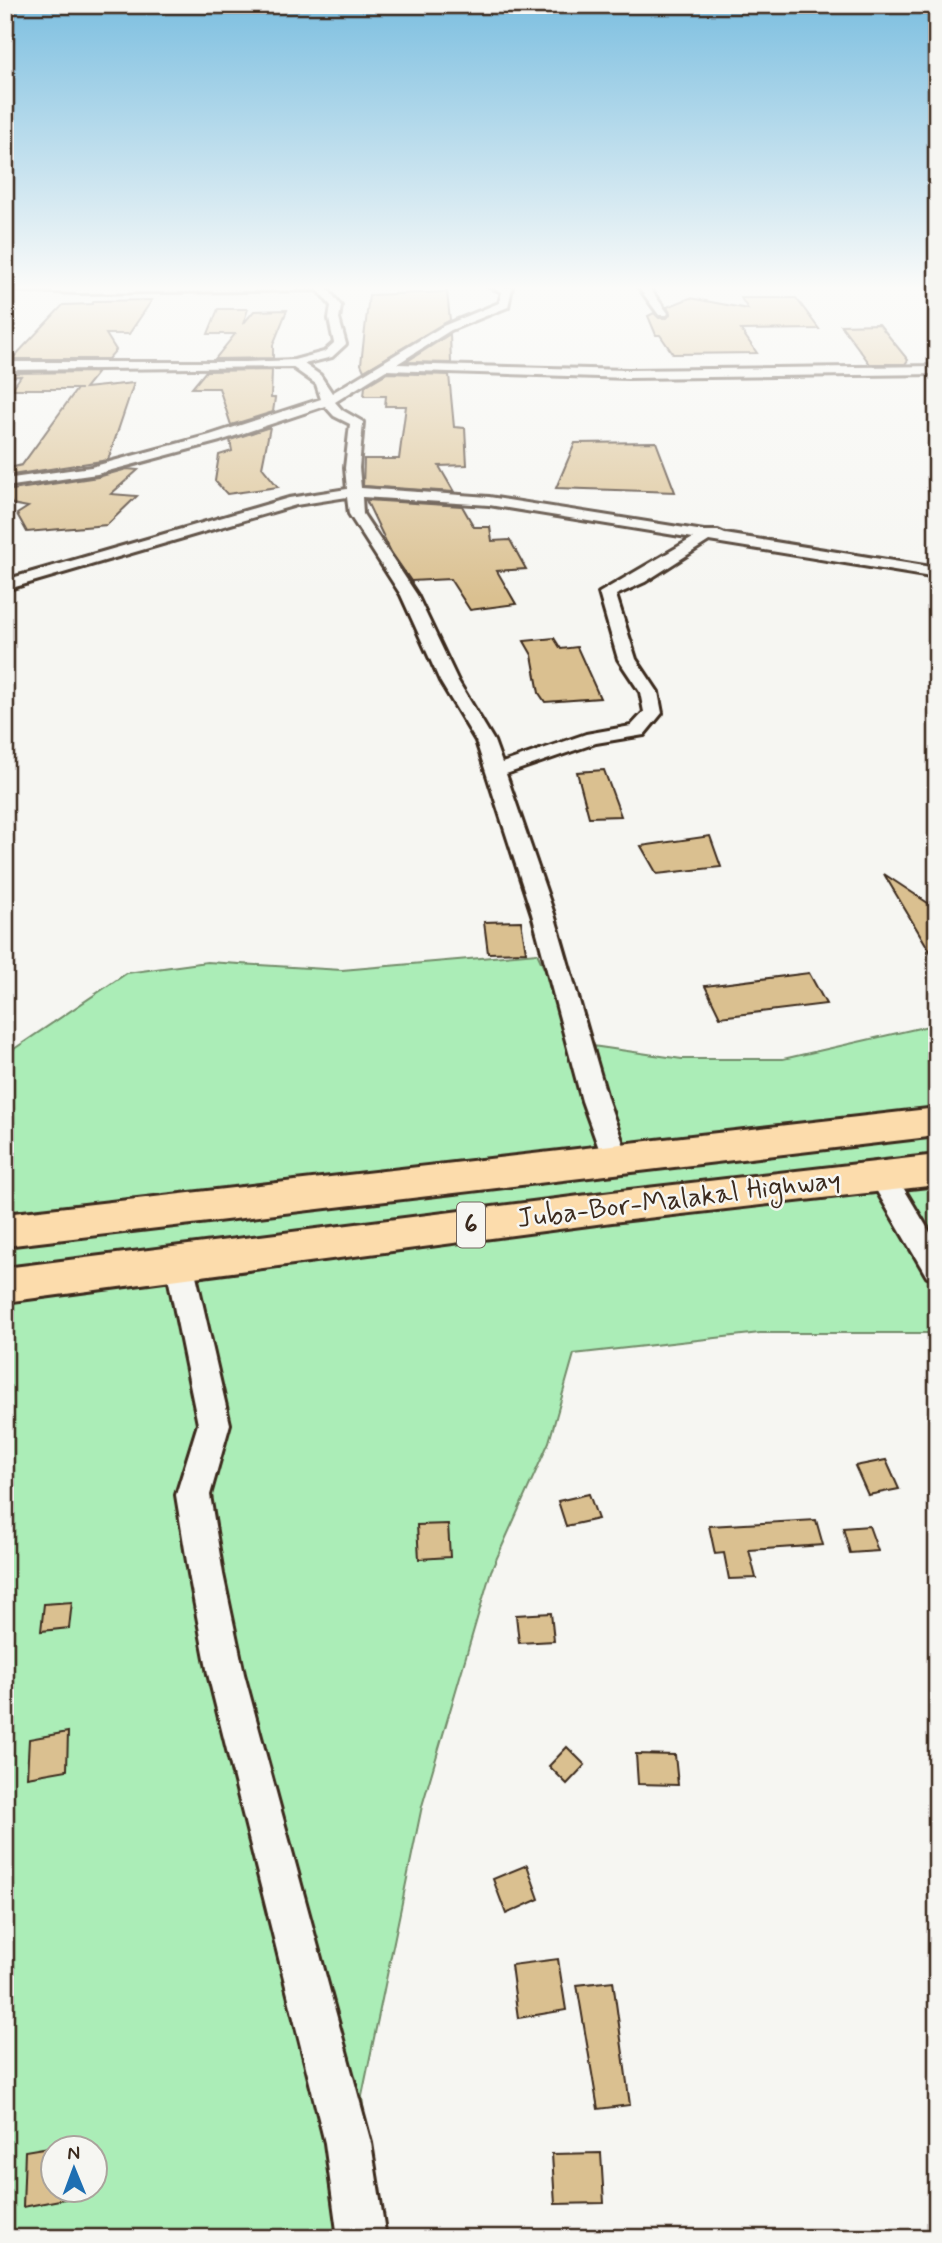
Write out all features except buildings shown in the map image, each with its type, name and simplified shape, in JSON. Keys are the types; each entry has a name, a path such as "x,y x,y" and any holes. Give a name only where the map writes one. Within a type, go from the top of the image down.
{"highway":[{"name":"Juba-Bor-Malakal Highway","path":"5,1230 615,1157 937,1122"},
{"name":"Juba-Bor-Malakal Highway","path":"5,1285 612,1207 937,1170"}],"street":[{"path":"326,390 328,401 338,413 357,422 352,492 356,514 409,595 449,681 485,741 543,914 595,1101 615,1157"},
{"path":"5,483 92,471 215,438 328,401 347,390"},
{"path":"5,585 295,501 352,492 489,500 827,551 937,574"},
{"path":"494,772 593,738 637,732 653,713 649,692 627,659 607,593 639,579 710,534"},
{"path":"882,1176 937,1269"},
{"path":"179,1262 214,1424 193,1495 206,1574 226,1674 348,2143 362,2238"}],"green space":[{"path":"537,953 579,1044 682,1059 783,1059 937,1024 937,1333 760,1333 574,1354 549,1442 491,1571 422,1806 362,2096 377,2238 5,2238 5,1055 127,973 207,962 342,970"}]}
